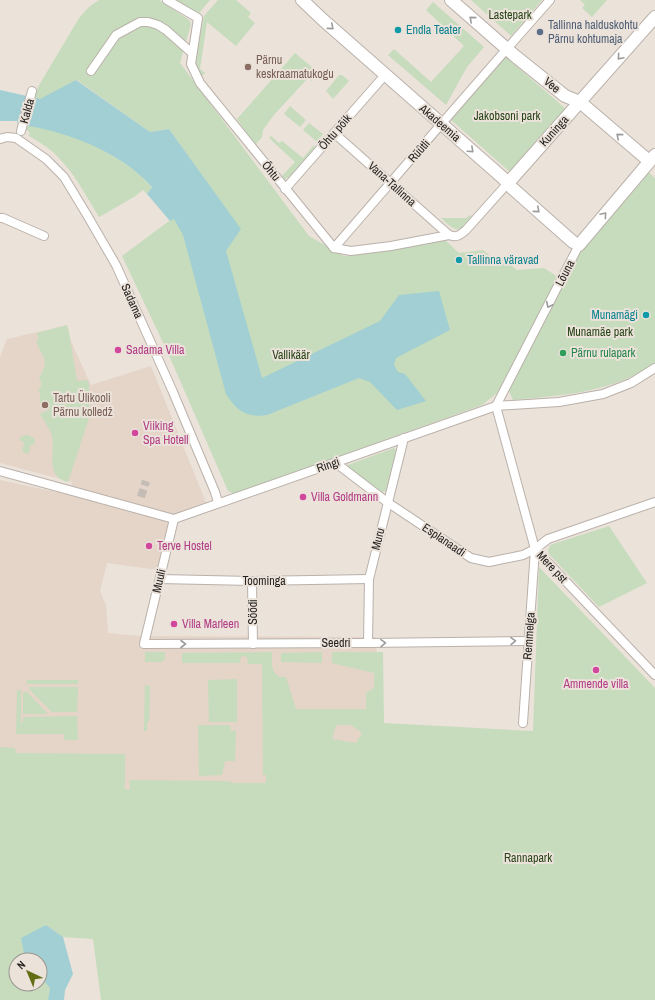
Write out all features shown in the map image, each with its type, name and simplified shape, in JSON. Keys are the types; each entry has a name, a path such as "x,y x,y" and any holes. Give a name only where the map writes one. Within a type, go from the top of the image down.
{"street":[{"name":"Õhtu","path":"167,0 198,18 191,64 200,83 334,248"},
{"name":"Akadeemia","path":"302,0 562,232 579,245"},
{"name":"Vee","path":"451,0 565,96 580,102 653,161"},
{"name":"Rüütli","path":"334,248 550,0"},
{"name":"Kuninga","path":"449,235 455,237 460,236 655,17"},
{"path":"91,71 116,35 140,22 148,22 158,25 166,30 192,53"},
{"name":"Õhtu põik","path":"285,188 385,74"},
{"name":"Kalda","path":"21,131 32,91"},
{"name":"Vana-Tallinna","path":"334,133 449,235"},
{"name":"Sadama","path":"0,139 7,137 16,138 46,159 64,178 87,215 116,265 173,392 218,502"},
{"name":"Lõuna","path":"496,406 579,245 653,161"},
{"path":"0,218 44,236"},
{"path":"334,248 351,251 391,246 449,235"},
{"name":"Ringi","path":"174,519 218,502 336,463 496,406 560,402 603,394 631,383 655,368"},
{"name":"Mere pst","path":"496,406 535,549 655,675"},
{"name":"Muru","path":"368,643 368,579 404,438"},
{"name":"Esplanaadi","path":"336,463 387,502 471,558 489,562 523,555 535,549 548,539 655,502"},
{"path":"0,471 174,519"},
{"name":"Muuli","path":"144,644 174,519"},
{"name":"Remmelga","path":"523,723 535,549"},
{"name":"Toominga","path":"160,579 252,581 368,579"},
{"name":"Söödi","path":"252,581 253,644"},
{"name":"Seedri","path":"144,644 528,641"}],"shaded area":[{"path":"64,326 91,385 151,366 209,510 177,522 166,571 107,563 100,591 106,605 108,633 140,636 376,637 379,706 339,775 154,797 15,757 0,749 0,480 70,495 72,482 0,463 0,357 7,339"}],"green space":[{"name":"Vallikäär","path":"99,0 159,0 189,20 191,24 180,63 309,236 344,256 365,254 444,239 459,253 483,250 492,257 499,256 517,270 544,268 558,277 504,383 497,393 482,405 234,494 228,491 168,353 122,256 212,189 169,129 150,132 77,80 41,99 34,99 38,87 79,18 89,7"},
{"path":"176,0 210,0 199,13"},
{"path":"218,0 236,0 251,13 248,17 255,23 236,46 207,22 200,69 205,73 200,76 195,62 204,16"},
{"name":"Lastepark","path":"471,0 542,0 511,36"},
{"path":"580,0 607,0 592,17 582,8 585,5"},
{"path":"433,2 484,47 467,67 446,105 388,55 394,49 431,82 464,46 426,10"},
{"path":"295,53 319,73 312,81 308,78 273,116 263,130 262,137 256,144 254,144 237,119"},
{"name":"Jakobsoni park","path":"506,57 567,110 510,172 451,120"},
{"path":"339,75 342,75 349,81 333,99 326,91"},
{"path":"290,106 306,120 300,127 284,114"},
{"path":"309,123 323,134 317,142 303,130"},
{"path":"26,125 60,133 111,154 140,175 152,187 147,194 143,190 134,197 99,217 68,169 53,152 28,135 30,133 25,128"},
{"path":"271,136 279,143 282,141 303,158 314,145 315,147 291,176 286,179 282,180 280,178 295,162 269,138"},
{"name":"Munamäe park","path":"647,171 655,178 655,364 638,374 603,387 569,394 513,400 509,391 581,249"},
{"path":"470,215 472,216 461,228 458,229 451,227 441,218 466,218"},
{"path":"67,325 77,381 87,380 89,384 89,418 68,482 56,475 53,469 52,436 40,414 50,409 46,402 40,404 40,393 38,389 41,387 41,382 39,378 43,372 45,362 36,341 39,340 37,333"},
{"path":"28,435 34,438 35,444 30,445 29,454 22,452 24,442 19,440 22,436"},
{"path":"394,448 397,451 386,491 382,492 345,466"},
{"path":"609,526 647,583 599,607 549,554 548,550 550,545"},
{"name":"Rannapark","path":"539,567 655,688 655,1000 101,1000 93,939 63,937 46,925 29,952 8,952 8,992 48,992 48,986 50,988 48,1000 0,1000 0,747 15,748 16,753 125,754 124,788 129,790 129,780 266,783 266,775 263,775 262,664 248,664 247,657 241,656 240,663 182,663 182,653 272,652 273,670 280,677 286,677 296,709 366,709 366,693 374,688 374,673 332,663 332,652 383,652 384,723 533,731","holes":["336,725 351,725 362,733 356,743 332,739"]},
{"path":"145,652 165,652 165,660 162,662 145,662"},
{"path":"322,652 322,663 281,662 281,653"},
{"path":"237,679 237,722 209,722 208,680"},
{"path":"27,680 78,680 78,684 27,684"},
{"path":"145,685 150,686 149,722 147,722 147,731 144,731"},
{"path":"29,687 78,687 77,712 52,712 30,690"},
{"path":"17,690 21,690 21,723 23,722 23,717 77,716 78,740 64,740 64,734 16,734"},
{"path":"23,692 27,692 48,714 23,714"},
{"path":"198,725 230,725 231,731 236,731 235,761 225,761 222,775 199,776"}],"water":[{"path":"76,80 150,132 169,129 241,229 226,251 262,378 380,321 399,295 439,291 450,330 396,358 394,365 398,372 405,374 426,401 397,410 370,382 359,378 267,415 260,416 248,414 238,409 226,394 183,235 174,219 170,221 147,194 152,187 139,174 124,163 90,144 72,137 36,127 18,124 17,121 0,121 0,90 40,99"},
{"path":"46,925 63,937 73,974 65,990 64,1000 48,1000 50,988 48,986 48,952 24,952 21,938"}],"tunnel":[{"path":"141,497 146,481"}],"place":[{"name":"Endla Teater","path":"398,30"},
{"name":"Tallinna halduskohtu Pärnu kohtumaja","path":"540,32"},
{"name":"Pärnu keskraamatukogu","path":"248,67"},
{"name":"Tallinna väravad","path":"459,260"},
{"name":"Munamägi","path":"646,315"},
{"name":"Sadama Villa","path":"118,350"},
{"name":"Pärnu rulapark","path":"563,353"},
{"name":"Tartu Ülikooli Pärnu kolledž","path":"45,405"},
{"name":"Viiking Spa Hotell","path":"135,433"},
{"name":"Villa Goldmann","path":"303,497"},
{"name":"Terve Hostel","path":"149,546"},
{"name":"Villa Marleen","path":"174,624"},
{"name":"Ammende villa","path":"596,670"}]}
